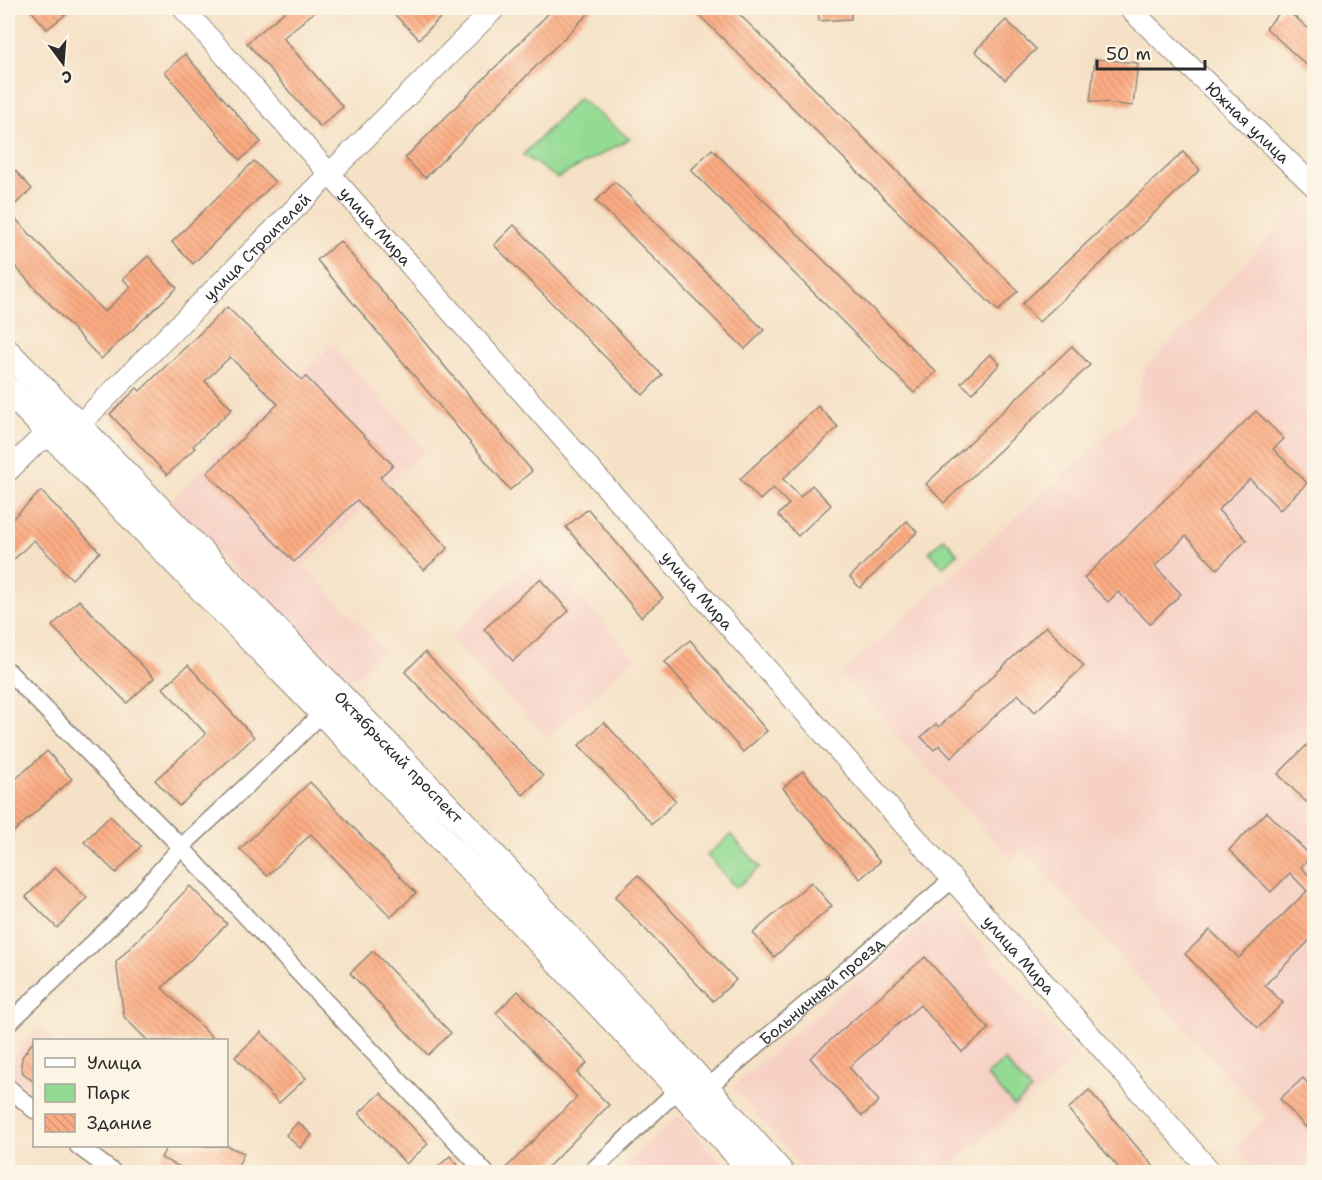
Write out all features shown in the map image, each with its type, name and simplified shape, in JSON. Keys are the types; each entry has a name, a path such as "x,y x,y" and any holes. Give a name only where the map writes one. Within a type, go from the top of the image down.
{"main road":[{"name":"Октябрьский проспект","path":"8,353 465,825 693,1089 753,1173"},
{"name":"Октябрьский проспект","path":"8,390 693,1089 780,1173"}],"street":[{"name":"улица Мира","path":"183,8 1211,1173"},
{"name":"улица Строителей","path":"8,471 36,443 78,426 495,8"},
{"name":"Южная улица","path":"1129,8 1314,186"},
{"path":"8,671 181,847 485,1173"},
{"path":"8,1024 113,924 181,847 290,745 321,711"},
{"name":"Больничный проезд","path":"591,1173 952,880"},
{"path":"8,1087 33,1109"},
{"path":"79,1147 113,1173"}],"shaded area":[{"path":"1299,206 1314,220 1314,1172 1258,1172 1234,1147 1265,1118 1023,849 1011,859 841,674 1133,412 1145,369"},
{"path":"332,345 425,450 303,565 384,650 344,687 170,502"},
{"path":"540,554 634,657 547,738 450,637"},
{"path":"945,904 1078,1057 944,1172 807,1172 733,1087"},
{"path":"40,1027 56,1039 33,1039 33,1091 8,1073 8,1063"},
{"path":"679,1116 730,1172 616,1172"}],"green space":[{"path":"579,98 630,139 557,178 523,155"},
{"path":"944,538 958,554 943,567 929,552"},
{"path":"731,835 760,867 736,888 707,855"},
{"path":"1004,1060 1031,1091 1014,1106 987,1075"}],"building":[{"path":"29,8 74,8 47,29"},
{"path":"289,8 319,8 283,38 343,107 320,127 247,43"},
{"path":"388,8 429,8 440,18 419,39"},
{"path":"554,8 594,8 425,178 405,158"},
{"path":"692,8 733,8 1018,291 998,311"},
{"path":"818,8 851,8 851,19 819,21"},
{"path":"1284,8 1314,33 1314,72 1266,28"},
{"path":"1006,20 1036,49 1005,80 975,51"},
{"path":"185,54 261,142 240,160 165,72"},
{"path":"1095,59 1138,63 1133,106 1090,101"},
{"path":"712,149 936,372 914,393 691,170"},
{"path":"1183,152 1200,170 1039,322 1022,304"},
{"path":"254,161 275,182 193,264 172,242"},
{"path":"8,163 32,189 8,211"},
{"path":"615,182 764,330 745,349 596,201"},
{"path":"8,211 104,312 131,287 123,279 148,256 177,288 101,359 8,259"},
{"path":"514,225 662,375 643,395 494,245"},
{"path":"340,241 532,471 510,490 317,260"},
{"path":"227,307 302,380 306,377 393,465 380,477 448,548 424,570 357,500 294,562 207,473 278,404 230,357 205,381 232,409 193,446 195,448 167,475 110,414 137,388 140,391"},
{"path":"1072,346 1090,365 944,503 926,484"},
{"path":"990,354 1000,364 972,393 961,383"},
{"path":"818,406 838,427 783,479 800,497 812,485 831,505 798,536 778,515 789,504 773,488 760,500 740,479"},
{"path":"1256,411 1284,439 1273,449 1307,483 1280,510 1250,479 1218,510 1247,540 1217,569 1186,536 1155,566 1181,594 1150,624 1118,592 1108,602 1084,578"},
{"path":"41,491 100,552 72,579 34,540 8,565 8,523"},
{"path":"588,509 663,598 641,617 566,527"},
{"path":"907,521 917,532 860,588 850,577"},
{"path":"540,579 569,611 513,661 484,629"},
{"path":"79,600 154,678 127,703 52,626"},
{"path":"1046,626 1084,666 1035,712 1018,694 951,758 939,745 934,750 921,737 936,724 939,727"},
{"path":"690,640 767,731 743,752 665,662"},
{"path":"425,652 543,776 523,795 405,672"},
{"path":"188,665 254,737 179,806 155,780 206,734 163,688"},
{"path":"604,722 676,801 652,824 579,745"},
{"path":"1314,738 1314,793 1306,802 1278,774"},
{"path":"47,751 72,779 8,837 8,786"},
{"path":"803,771 880,862 860,879 783,788"},
{"path":"310,782 416,893 391,917 311,834 267,876 240,849"},
{"path":"1267,812 1311,856 1301,867 1314,881 1314,936 1265,985 1283,1003 1258,1028 1185,954 1210,930 1239,958 1307,891 1290,873 1271,892 1229,850"},
{"path":"110,816 141,846 116,873 84,842"},
{"path":"55,867 87,898 57,928 26,897"},
{"path":"638,875 736,980 713,1001 615,897"},
{"path":"811,882 832,906 774,957 753,933"},
{"path":"190,886 227,924 162,988 214,1039 146,1039 124,1017 116,962"},
{"path":"373,951 451,1033 428,1055 350,973"},
{"path":"925,957 989,1029 962,1052 920,1005 849,1067 879,1101 862,1116 810,1058"},
{"path":"518,991 587,1063 577,1073 609,1105 542,1173 501,1173 577,1097 496,1013"},
{"path":"261,1032 306,1078 279,1103 235,1057"},
{"path":"33,1041 33,1081 23,1073 22,1057"},
{"path":"1303,1078 1314,1090 1314,1136 1280,1099"},
{"path":"1089,1090 1159,1173 1123,1173 1068,1109"},
{"path":"381,1093 428,1144 406,1164 359,1113"},
{"path":"298,1122 312,1135 300,1148 286,1135"},
{"path":"228,1146 244,1153 235,1173 193,1173 161,1158 166,1147"},
{"path":"450,1156 465,1173 431,1173"}]}
